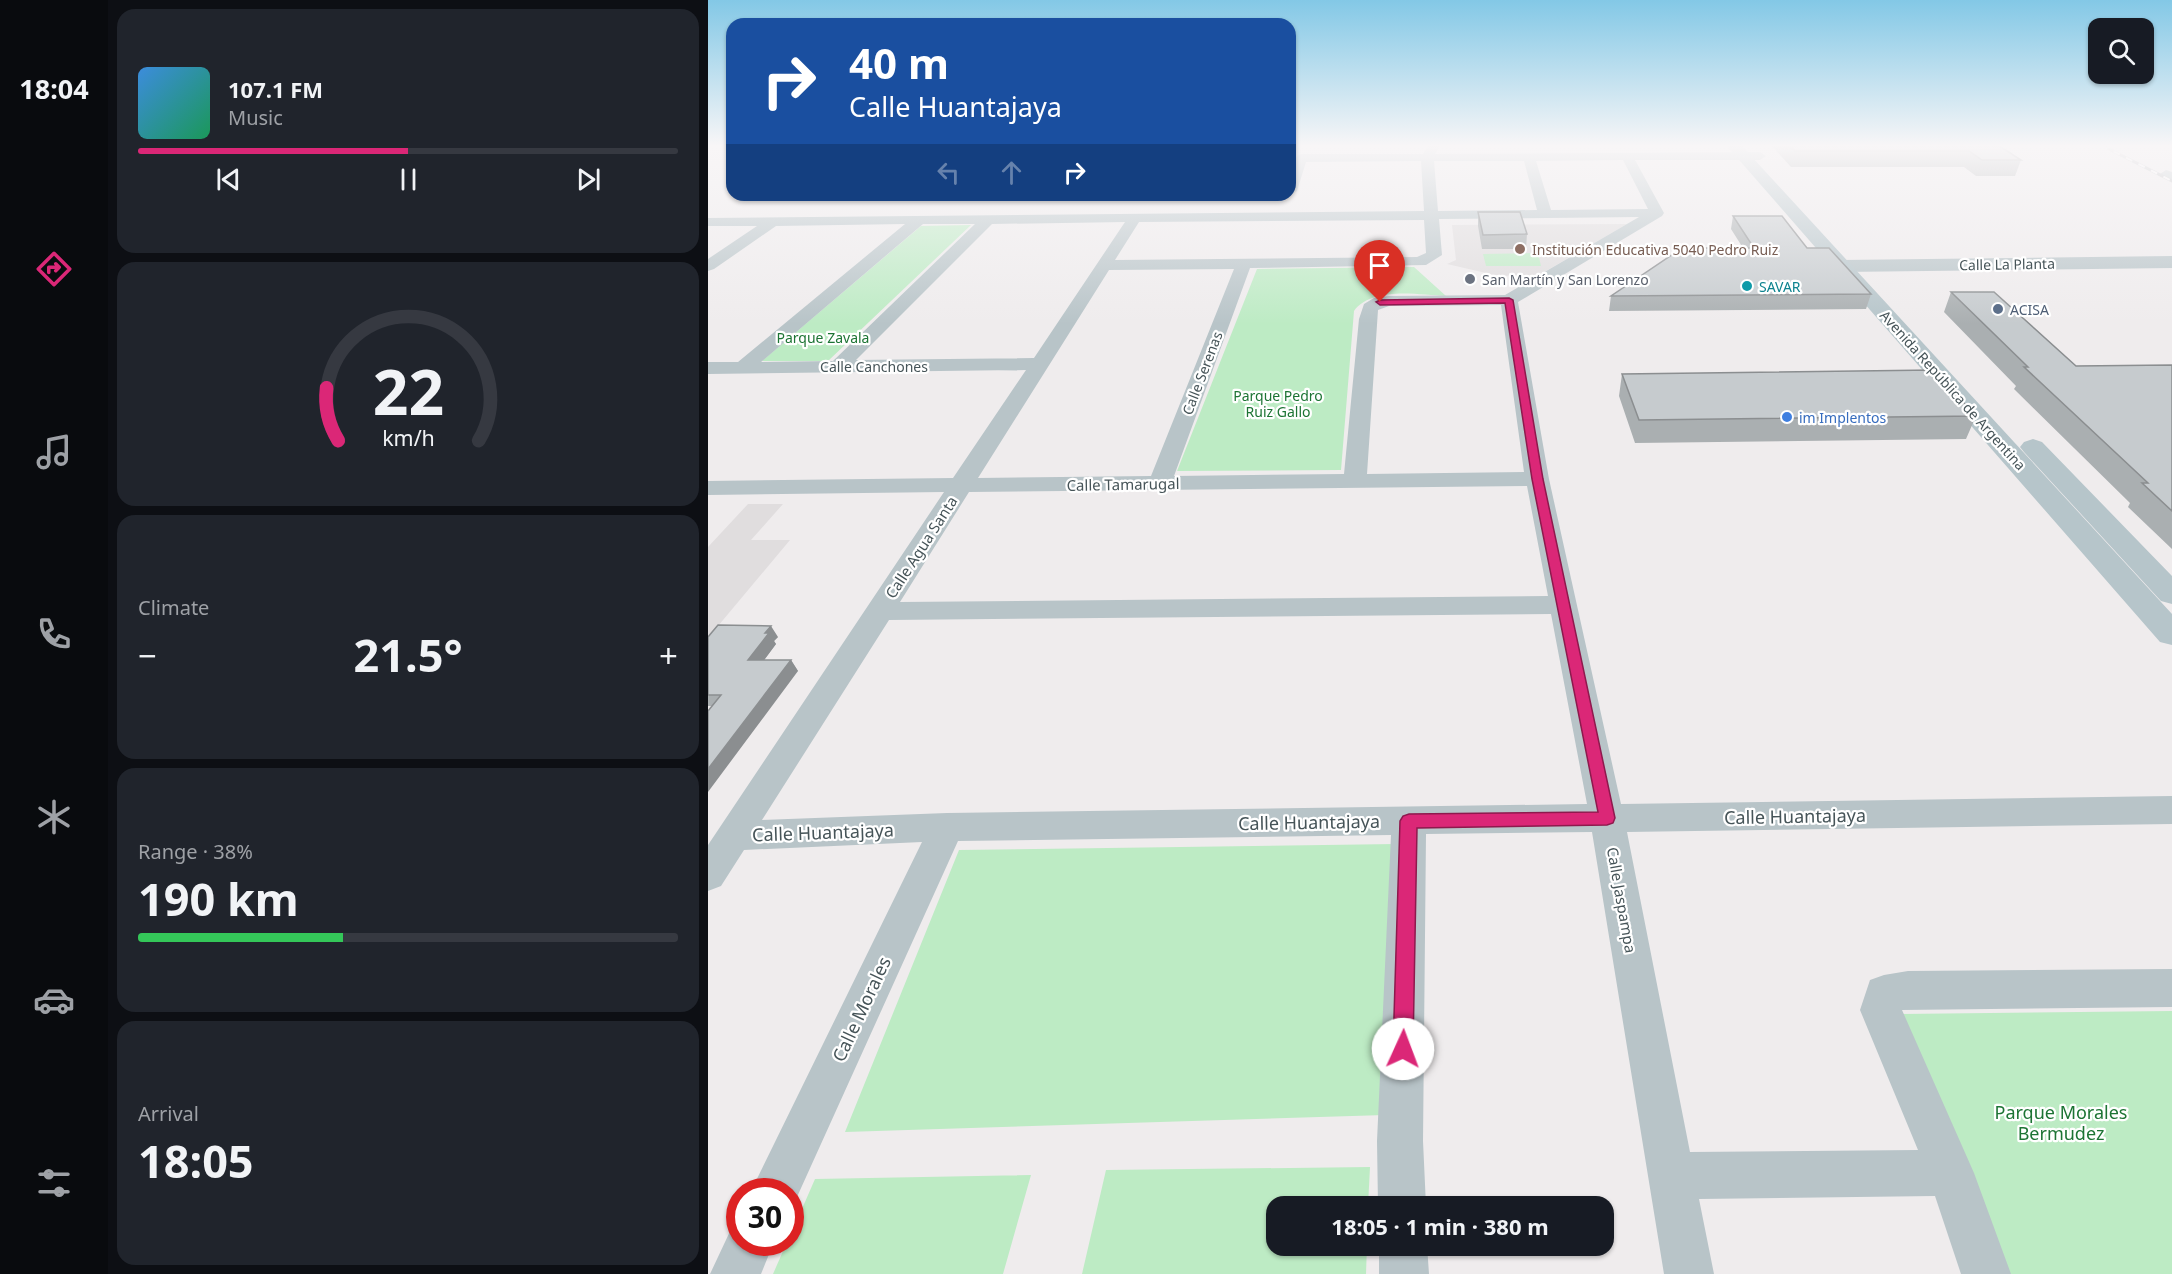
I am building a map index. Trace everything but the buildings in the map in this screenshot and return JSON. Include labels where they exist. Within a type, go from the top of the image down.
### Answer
[{"type":"main road","name":"Avenida República de Argentina","points":[[1796,204],[2172,634]]},
{"type":"main road","name":"Avenida República de Argentina","points":[[1852,266],[2172,594]]},
{"type":"street","points":[[1282,217],[1286,204]]},
{"type":"street","points":[[1104,265],[1420,262],[1434,255],[1431,204]]},
{"type":"street","points":[[1542,204],[1545,215]]},
{"type":"street","points":[[1653,204],[1657,213]]},
{"type":"street","points":[[708,222],[1657,213]]},
{"type":"street","points":[[1355,481],[1368,319],[1371,308],[1375,304],[1389,301],[1509,300],[1657,213]]},
{"type":"street","name":"Calle Agua Santa","points":[[708,875],[1134,219]]},
{"type":"street","points":[[838,367],[987,220]]},
{"type":"street","points":[[742,368],[918,221]]},
{"type":"street","points":[[708,266],[772,222]]},
{"type":"street","name":"Calle La Planta","points":[[1852,266],[2172,262]]},
{"type":"street","name":"Calle Serenas","points":[[1160,483],[1244,263]]},
{"type":"street","name":"Calle Jaspampa","points":[[1509,300],[1537,479],[1607,818],[1689,1274]]},
{"type":"street","name":"Calle Canchones","points":[[708,368],[1039,364]]},
{"type":"street","name":"Calle Tamarugal","points":[[708,488],[1537,479]]},
{"type":"street","points":[[879,611],[1564,605]]},
{"type":"street","name":"Calle Huantajaya","points":[[733,836],[946,827],[2172,810]]},
{"type":"street","points":[[1402,1196],[1400,1141],[1409,821]]},
{"type":"street","name":"Calle Morales","points":[[781,1178],[946,827]]},
{"type":"street","points":[[1986,1274],[1952,1173],[1881,1010],[1884,994],[1908,990],[2172,988]]},
{"type":"street","points":[[1671,1176],[1952,1173]]},
{"type":"street","points":[[735,1274],[743,1256]]},
{"type":"street","points":[[1403,1256],[1404,1274]]},
{"type":"shaded area","name":"Institución Educativa 5040 Pedro Ruiz","points":[[1627,224],[1539,275],[1499,276],[1447,264],[1456,260],[1452,225]]},
{"type":"shaded area","points":[[748,504],[783,504],[751,540],[790,540],[708,638],[708,547]]},
{"type":"green space","name":"Parque Zavala","points":[[971,225],[828,361],[762,361],[921,226]]},
{"type":"green space","points":[[1538,253],[1541,266],[1486,266],[1483,254]]},
{"type":"green space","name":"Parque Pedro Ruiz Gallo","points":[[1414,267],[1446,296],[1384,295],[1362,303],[1354,311],[1341,470],[1177,471],[1257,269]]},
{"type":"green space","points":[[1396,844],[1385,1115],[845,1132],[959,850]]},
{"type":"green space","name":"Parque Morales Bermudez","points":[[2172,1011],[2172,1274],[2003,1274],[1901,1014]]},
{"type":"green space","points":[[1370,1167],[1369,1196],[1266,1196],[1266,1256],[1367,1256],[1366,1274],[1082,1274],[1106,1170]]},
{"type":"green space","points":[[1031,1175],[1003,1274],[773,1274],[781,1256],[804,1256],[804,1204],[815,1179]]},
{"type":"place","name":"Institución Educativa 5040 Pedro Ruiz","points":[[1520,249]]},
{"type":"place","name":"San Martín y San Lorenzo","points":[[1470,279]]},
{"type":"place","name":"SAVAR","points":[[1747,286]]},
{"type":"place","name":"ACISA","points":[[1998,309]]},
{"type":"place","name":"im Implentos","points":[[1787,417]]},
{"type":"route","points":[[1380,302],[1509,300],[1537,479],[1607,818],[1409,821],[1403,1049]]}]
